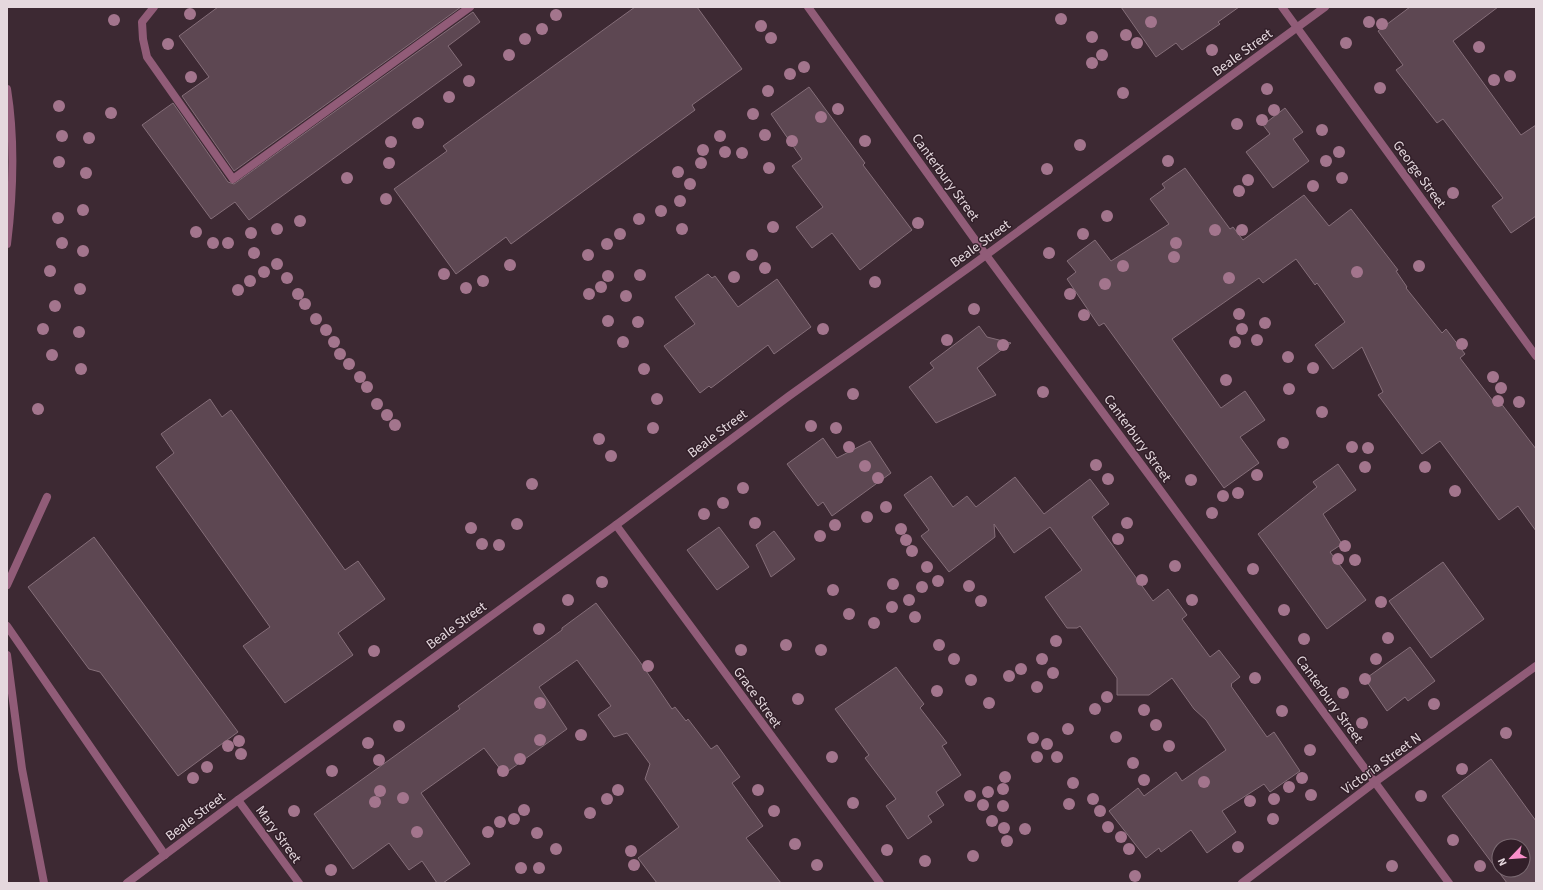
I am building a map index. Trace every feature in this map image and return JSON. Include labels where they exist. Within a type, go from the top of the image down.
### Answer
[{"type":"street","points":[[154,7],[142,22],[142,39],[147,57],[233,179],[470,7]]},
{"type":"street","name":"Canterbury Street","points":[[808,7],[986,255],[1449,883]]},
{"type":"street","name":"George Street","points":[[1282,7],[1536,356]]},
{"type":"street","name":"Beale Street","points":[[127,883],[238,800],[616,526],[789,396],[986,255],[1325,7]]},
{"type":"street","points":[[7,89],[12,165],[10,222],[7,244]]},
{"type":"street","points":[[7,585],[46,497]]},
{"type":"street","name":"Grace Street","points":[[616,526],[880,883]]},
{"type":"street","points":[[7,626],[165,855]]},
{"type":"street","points":[[7,655],[22,769],[44,883]]},
{"type":"street","name":"Victoria Street N","points":[[1242,883],[1375,782],[1536,666]]},
{"type":"street","name":"Mary Street","points":[[238,800],[299,883]]},
{"type":"building","points":[[218,7],[461,7],[234,171],[182,96],[209,77],[179,36]]},
{"type":"building","points":[[635,7],[697,7],[742,69],[692,105],[695,110],[511,244],[506,237],[456,274],[394,189],[447,151],[443,146]]},
{"type":"building","points":[[1121,7],[1239,7],[1218,22],[1220,24],[1182,50],[1176,43],[1156,57]]},
{"type":"building","points":[[1410,7],[1498,7],[1453,41],[1521,135],[1536,125],[1536,216],[1511,233],[1492,206],[1503,198],[1443,119],[1437,123],[1396,70],[1403,65],[1378,31]]},
{"type":"building","points":[[473,12],[480,22],[448,46],[462,65],[249,220],[235,202],[211,219],[142,125],[173,103],[228,182],[234,184]]},
{"type":"building","points":[[809,87],[865,163],[863,165],[912,230],[860,270],[832,233],[812,248],[796,227],[823,207],[792,166],[802,159],[771,114]]},
{"type":"building","points":[[1285,108],[1303,132],[1293,139],[1309,161],[1273,188],[1246,152],[1270,134],[1263,125]]},
{"type":"building","points":[[1185,168],[1230,229],[1233,227],[1243,240],[1304,195],[1329,226],[1351,209],[1398,270],[1396,271],[1407,287],[1406,288],[1442,333],[1446,329],[1465,354],[1460,358],[1496,405],[1500,402],[1536,449],[1536,531],[1518,506],[1499,520],[1440,441],[1422,454],[1378,395],[1383,392],[1362,347],[1333,369],[1315,345],[1345,322],[1317,283],[1315,285],[1296,259],[1263,283],[1259,278],[1172,339],[1221,408],[1245,391],[1265,420],[1240,437],[1259,463],[1224,488],[1104,323],[1099,326],[1067,279],[1076,272],[1067,261],[1095,240],[1111,261],[1169,224],[1150,199],[1165,188],[1162,184]]},
{"type":"building","points":[[708,274],[712,278],[715,276],[738,307],[777,279],[811,327],[774,354],[768,345],[711,388],[709,386],[700,393],[664,346],[695,324],[675,297]]},
{"type":"building","points":[[979,326],[987,337],[1011,343],[977,368],[996,395],[936,423],[909,387],[934,368],[930,363]]},
{"type":"building","points":[[210,399],[222,417],[231,410],[345,570],[358,561],[385,599],[338,633],[353,655],[285,703],[243,646],[270,627],[156,467],[174,453],[161,434]]},
{"type":"building","points":[[823,438],[837,458],[870,441],[891,473],[832,516],[823,502],[818,506],[787,464]]},
{"type":"building","points":[[1338,464],[1356,490],[1323,514],[1342,544],[1330,552],[1366,600],[1327,629],[1258,534],[1317,487],[1313,482]]},
{"type":"building","points":[[931,476],[953,507],[967,496],[976,507],[1015,477],[1044,514],[1090,479],[1109,504],[1092,517],[1153,601],[1168,589],[1187,615],[1182,619],[1210,657],[1219,650],[1240,677],[1231,684],[1231,686],[1267,737],[1274,732],[1300,771],[1270,792],[1264,784],[1222,811],[1236,832],[1207,853],[1191,830],[1161,852],[1159,848],[1146,858],[1109,811],[1138,788],[1144,796],[1176,772],[1182,781],[1226,750],[1206,720],[1194,709],[1172,678],[1149,695],[1117,695],[1117,678],[1080,626],[1077,628],[1067,628],[1045,597],[1082,570],[1050,527],[1014,553],[994,524],[995,537],[949,572],[921,536],[929,530],[904,495]]},
{"type":"building","points":[[719,527],[749,567],[717,590],[687,550]]},
{"type":"building","points":[[774,531],[795,559],[771,577],[756,545]]},
{"type":"building","points":[[94,537],[238,732],[178,776],[100,672],[89,669],[28,587]]},
{"type":"building","points":[[1443,562],[1484,619],[1431,658],[1389,601]]},
{"type":"building","points":[[596,603],[638,659],[672,709],[675,707],[686,721],[688,719],[711,749],[717,745],[740,777],[732,783],[763,826],[746,838],[781,883],[657,883],[638,858],[679,827],[645,779],[650,764],[627,733],[614,737],[598,715],[611,706],[577,660],[539,687],[567,729],[504,774],[484,748],[421,793],[470,864],[443,883],[437,883],[422,861],[409,870],[389,843],[353,869],[314,814],[460,709],[458,706],[562,630],[562,628]]},
{"type":"building","points":[[1410,647],[1435,681],[1408,701],[1405,697],[1387,711],[1365,679]]},
{"type":"building","points":[[896,667],[924,704],[920,708],[947,743],[942,746],[961,775],[936,792],[944,805],[928,816],[932,822],[908,839],[886,806],[896,799],[865,758],[869,755],[835,709]]},
{"type":"building","points":[[1491,759],[1536,821],[1536,883],[1507,883],[1503,878],[1531,878],[1531,838],[1491,838],[1491,862],[1442,796]]}]
